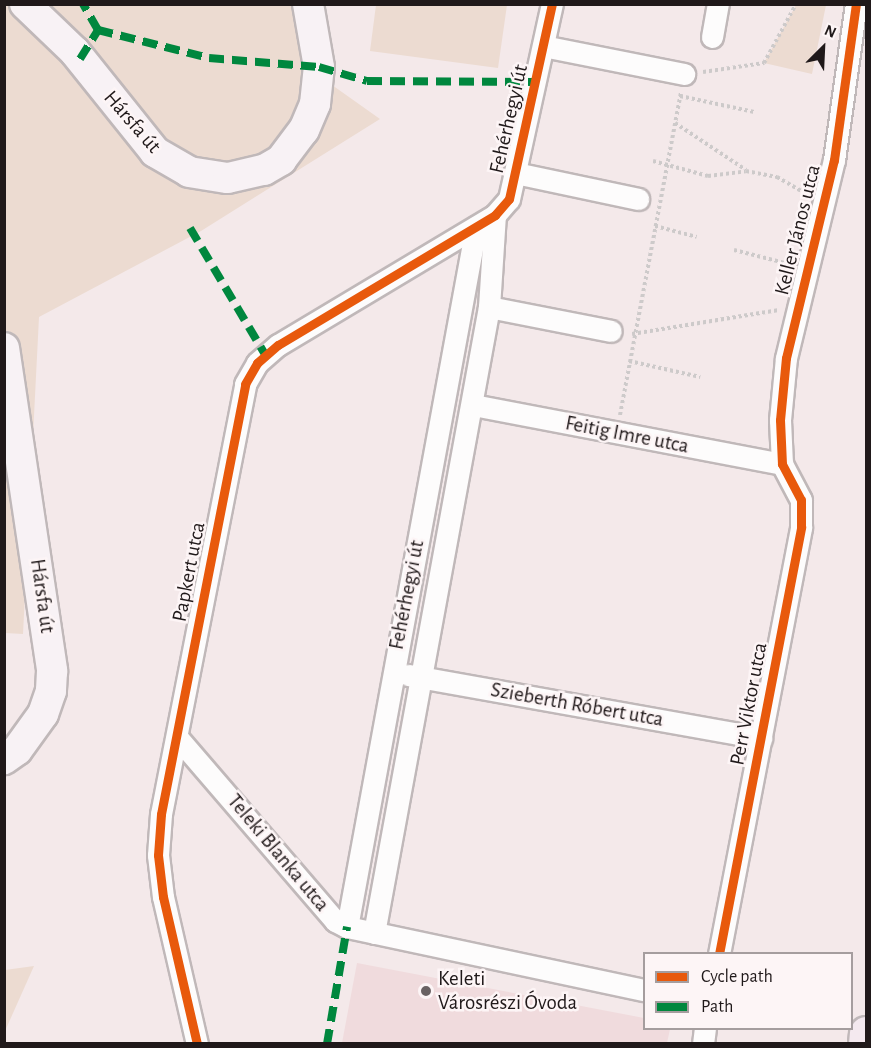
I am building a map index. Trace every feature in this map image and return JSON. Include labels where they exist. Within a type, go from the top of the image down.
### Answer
[{"type":"main road","points":[[865,1044],[867,1033]]},
{"type":"street","name":"Hársfa út","points":[[25,4],[75,52],[155,152],[189,172],[228,178],[264,170],[281,159],[304,130],[315,104],[319,67],[308,4]]},
{"type":"street","name":"Fehérhegyi út","points":[[347,927],[476,227],[495,215],[509,199],[552,4]]},
{"type":"street","points":[[712,37],[718,4]]},
{"type":"street","name":"Keller János utca","points":[[782,464],[780,420],[786,358],[807,269],[822,238],[823,203],[834,160],[856,4]]},
{"type":"street","name":"Fehérhegyi út","points":[[543,46],[684,75]]},
{"type":"street","name":"Fehérhegyi út","points":[[515,173],[638,199]]},
{"type":"street","points":[[374,933],[473,405],[489,307],[495,215]]},
{"type":"street","name":"Papkert utca","points":[[197,1044],[163,897],[158,855],[161,814],[228,459],[245,384],[257,363],[278,345],[476,227]]},
{"type":"street","points":[[489,307],[611,331]]},
{"type":"street","name":"Hársfa út","points":[[4,348],[52,671],[51,691],[43,714],[17,750],[4,759]]},
{"type":"street","name":"Feitig Imre utca","points":[[473,405],[782,464]]},
{"type":"street","name":"Perr Viktor utca","points":[[719,952],[801,527],[801,500],[782,464]]},
{"type":"street","name":"Szieberth Róbert utca","points":[[393,672],[761,738]]},
{"type":"street","name":"Teleki Blanka utca","points":[[177,737],[335,921],[347,927],[643,990]]},
{"type":"path","points":[[619,420],[684,75],[764,63],[796,4]]},
{"type":"path","points":[[680,96],[754,112]]},
{"type":"path","points":[[675,123],[746,171]]},
{"type":"path","points":[[653,161],[708,176],[746,171],[777,177],[823,203]]},
{"type":"path","points":[[655,226],[697,237]]},
{"type":"path","points":[[734,250],[807,269]]},
{"type":"path","points":[[634,334],[798,307]]},
{"type":"path","points":[[629,362],[700,377]]},
{"type":"shaded area","points":[[5,5],[292,5],[301,63],[380,119],[201,231],[39,317],[23,634],[5,633]]},
{"type":"shaded area","points":[[376,5],[507,5],[498,68],[370,51]]},
{"type":"shaded area","points":[[796,5],[826,5],[812,74],[764,63]]},
{"type":"shaded area","name":"Keleti Városrészi Óvoda","points":[[357,963],[643,1018],[643,1030],[670,1030],[667,1043],[342,1043]]},
{"type":"shaded area","points":[[34,966],[5,1031],[5,970]]},
{"type":"marked path","points":[[80,59],[98,30],[83,4]]},
{"type":"marked path","points":[[98,30],[209,58],[319,67],[367,81],[536,82]]},
{"type":"marked path","points":[[190,228],[266,356]]},
{"type":"marked path","points":[[327,1044],[347,927]]},
{"type":"cycle path","points":[[197,1044],[163,897],[158,855],[161,814],[245,384],[257,363],[278,345],[495,215],[509,199],[552,4]]},
{"type":"cycle path","points":[[719,952],[801,527],[801,500],[782,464],[780,420],[786,358],[834,160],[856,4]]},
{"type":"place","name":"Keleti Városrészi Óvoda","points":[[426,991]]}]
